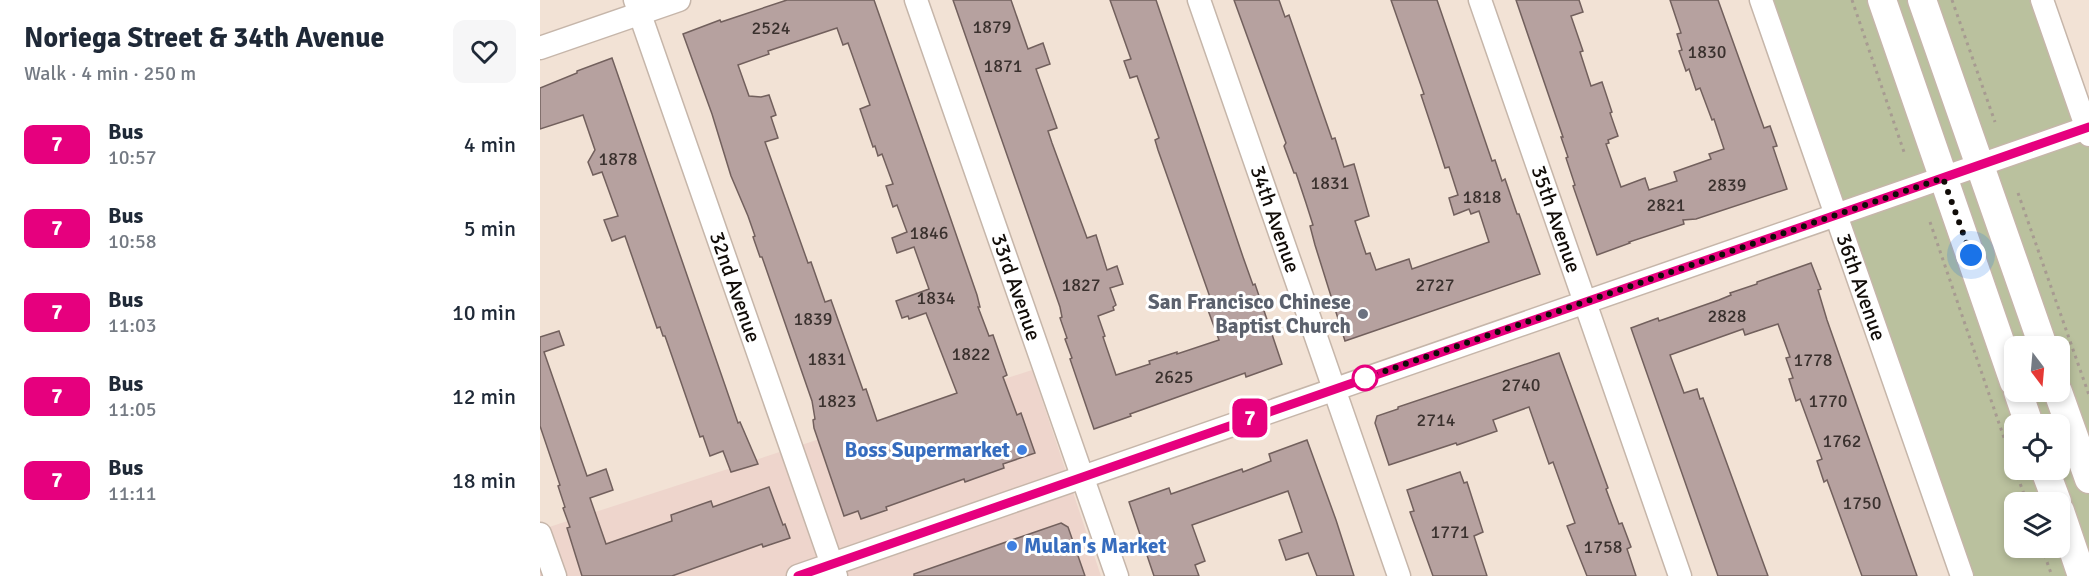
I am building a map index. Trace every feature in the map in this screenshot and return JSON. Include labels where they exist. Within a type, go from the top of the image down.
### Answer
[{"type":"main road","points":[[1882,0],[2004,353]]},
{"type":"main road","points":[[1922,0],[2040,336]]},
{"type":"main road","points":[[2062,402],[2089,479]]},
{"type":"main road","points":[[2070,541],[2082,576]]},
{"type":"street","points":[[540,48],[638,7],[679,0]]},
{"type":"street","name":"33rd Avenue","points":[[916,0],[1117,576]]},
{"type":"street","name":"34th Avenue","points":[[1198,0],[1399,576]]},
{"type":"street","name":"35th Avenue","points":[[1480,0],[1680,576]]},
{"type":"street","name":"36th Avenue","points":[[1761,0],[1962,576]]},
{"type":"street","points":[[798,576],[834,570],[1083,477],[1980,165],[2088,130],[2042,0]]},
{"type":"street","name":"32nd Avenue","points":[[638,7],[834,570]]},
{"type":"street","points":[[540,534],[555,576]]},
{"type":"path","points":[[1852,0],[1904,152]]},
{"type":"path","points":[[1952,0],[1995,122]]},
{"type":"path","points":[[2018,193],[2089,395]]},
{"type":"path","points":[[1930,222],[2004,436]]},
{"type":"path","points":[[2046,558],[2052,576]]},
{"type":"shaded area","points":[[1032,370],[1101,576],[540,576],[540,530]]},
{"type":"green space","points":[[1761,0],[2042,0],[2089,135],[2089,576],[1962,576]]},
{"type":"building","points":[[787,0],[874,0],[977,295],[980,307],[978,307],[989,336],[993,335],[1007,375],[1003,377],[1017,415],[1021,413],[1035,453],[1003,464],[1004,468],[965,482],[964,479],[886,507],[887,510],[861,519],[858,511],[844,516],[814,428],[812,401],[753,237],[755,236],[748,216],[731,176],[712,114],[683,34],[720,20],[721,22]],"holes":[[[837,28],[843,45],[848,43],[870,105],[860,109],[873,147],[875,146],[878,156],[882,154],[893,184],[886,186],[893,207],[897,205],[907,232],[892,238],[897,253],[914,247],[929,289],[896,301],[902,318],[908,316],[909,319],[926,313],[957,393],[877,421],[866,389],[863,390],[831,300],[825,302],[811,262],[808,263],[765,142],[778,138],[771,117],[776,115],[769,95],[749,96],[738,65],[769,54],[768,51]]]},
{"type":"building","points":[[953,0],[1011,0],[1028,49],[1043,43],[1050,64],[1036,69],[1057,128],[1048,131],[1087,238],[1096,235],[1107,270],[1117,266],[1123,284],[1110,288],[1116,305],[1113,307],[1114,310],[1098,316],[1116,375],[1150,364],[1149,361],[1219,340],[1205,302],[1211,300],[1155,140],[1159,138],[1137,76],[1130,78],[1124,61],[1131,59],[1110,0],[1156,0],[1243,257],[1253,285],[1255,284],[1282,364],[1246,377],[1245,373],[1094,429],[1070,359],[1072,358],[1060,318],[1062,317],[1060,307]]},
{"type":"building","points":[[1234,0],[1279,0],[1285,17],[1289,15],[1344,167],[1354,164],[1369,216],[1355,221],[1366,254],[1370,253],[1376,270],[1409,259],[1412,269],[1489,242],[1479,211],[1471,214],[1469,209],[1454,215],[1449,198],[1458,195],[1449,167],[1445,168],[1421,95],[1424,94],[1391,0],[1437,0],[1492,161],[1495,160],[1502,181],[1505,179],[1540,274],[1345,341],[1315,245],[1310,226],[1313,225],[1306,203]]},
{"type":"building","points":[[1516,0],[1579,0],[1583,12],[1571,16],[1583,51],[1580,52],[1591,86],[1602,82],[1612,112],[1610,113],[1618,136],[1608,140],[1609,143],[1606,144],[1621,187],[1645,178],[1649,190],[1677,181],[1674,172],[1711,159],[1709,154],[1724,149],[1700,88],[1696,90],[1689,69],[1686,71],[1679,51],[1682,50],[1677,34],[1681,33],[1670,0],[1718,0],[1764,128],[1770,126],[1777,146],[1773,147],[1787,189],[1696,219],[1683,220],[1684,224],[1597,255],[1573,186],[1575,185],[1566,158],[1568,157],[1561,137],[1563,137]]},
{"type":"building","points":[[612,58],[738,423],[740,422],[758,464],[731,472],[723,451],[710,456],[703,436],[700,437],[665,336],[660,327],[657,328],[625,236],[612,241],[604,220],[618,216],[602,172],[593,175],[588,162],[595,150],[583,115],[540,129],[540,88]]},
{"type":"building","points":[[1811,263],[1821,289],[1818,290],[1827,320],[1917,576],[1862,576],[1827,480],[1824,482],[1817,461],[1822,459],[1800,399],[1796,401],[1789,379],[1793,378],[1786,358],[1790,357],[1778,324],[1745,335],[1743,329],[1670,355],[1684,393],[1697,389],[1700,399],[1703,398],[1768,576],[1718,576],[1631,328],[1658,318],[1659,321],[1719,300],[1731,295],[1730,293],[1757,284],[1757,282]]},
{"type":"building","points":[[559,331],[564,345],[544,352],[587,476],[606,469],[613,490],[590,498],[606,544],[672,521],[671,515],[711,501],[713,507],[769,487],[790,538],[763,547],[762,544],[672,576],[582,576],[567,528],[570,527],[563,508],[565,507],[558,486],[560,485],[540,426],[540,337]]},
{"type":"building","points":[[1559,353],[1608,488],[1606,489],[1619,524],[1622,523],[1631,547],[1627,549],[1636,576],[1587,576],[1567,526],[1575,523],[1553,462],[1549,464],[1529,407],[1493,420],[1497,431],[1389,465],[1375,423],[1377,416]]},
{"type":"building","points":[[1307,440],[1354,576],[1317,576],[1308,553],[1286,560],[1279,540],[1302,532],[1288,491],[1192,525],[1205,561],[1195,565],[1199,576],[1154,576],[1129,502],[1169,488],[1171,494],[1242,469],[1243,472],[1271,461],[1269,454]]},
{"type":"building","points":[[1460,472],[1464,483],[1467,482],[1483,532],[1474,536],[1487,576],[1433,576],[1410,512],[1414,511],[1407,490]]},
{"type":"building","points":[[1061,523],[1068,527],[1085,576],[914,576],[914,574]]},
{"type":"bus line","name":"7","points":[[798,576],[2089,127]]},
{"type":"place","name":"San Francisco Chinese Baptist Church","points":[[1363,314]]},
{"type":"place","name":"Boss Supermarket","points":[[1022,450]]},
{"type":"place","name":"Mulan's Market","points":[[1012,546]]},
{"type":"route","points":[[1365,378],[1943,178],[1971,255]]}]
